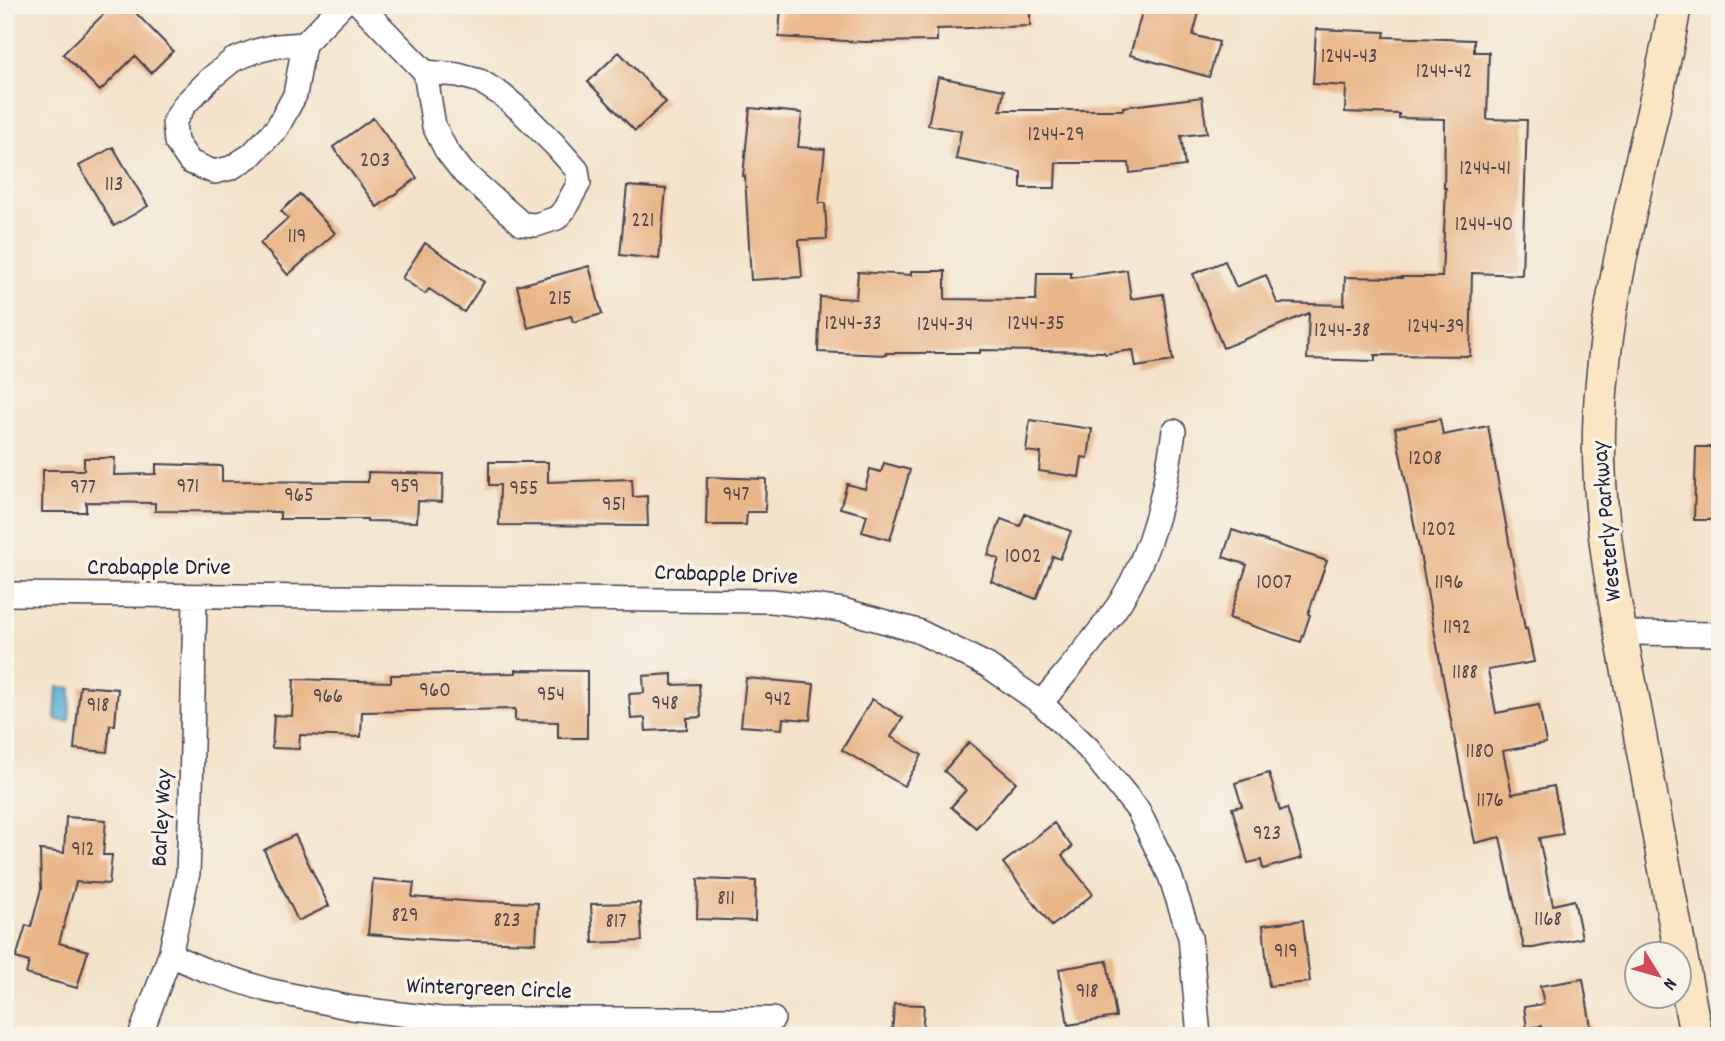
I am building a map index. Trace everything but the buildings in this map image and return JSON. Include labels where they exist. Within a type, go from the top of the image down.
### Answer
[{"type":"main road","name":"Westerly Parkway","points":[[1675,5],[1620,261],[1601,394],[1599,432],[1600,478],[1614,599],[1696,1036]]},
{"type":"street","points":[[304,44],[278,46],[233,60],[185,104],[174,122],[176,142],[190,162],[214,172],[231,168],[251,155],[277,128],[295,95],[304,44],[342,5]]},
{"type":"street","points":[[360,5],[425,72],[434,126],[446,150],[463,172],[522,224],[536,225],[556,218],[564,211],[579,183],[577,170],[520,110],[480,81],[458,75],[425,72]]},
{"type":"street","points":[[1041,703],[1121,601],[1147,550],[1159,512],[1174,431]]},
{"type":"street","name":"Crabapple Drive","points":[[5,594],[784,602],[843,610],[918,631],[987,665],[1041,703],[1088,748],[1138,810],[1170,876],[1190,937],[1199,1036]]},
{"type":"street","name":"Barley Way","points":[[140,1036],[170,955],[188,873],[195,596]]},
{"type":"street","points":[[1621,633],[1720,634]]},
{"type":"street","name":"Wintergreen Circle","points":[[170,955],[205,970],[267,990],[352,1008],[441,1019],[773,1019]]},
{"type":"water","points":[[57,687],[71,688],[69,721],[55,720]]}]
